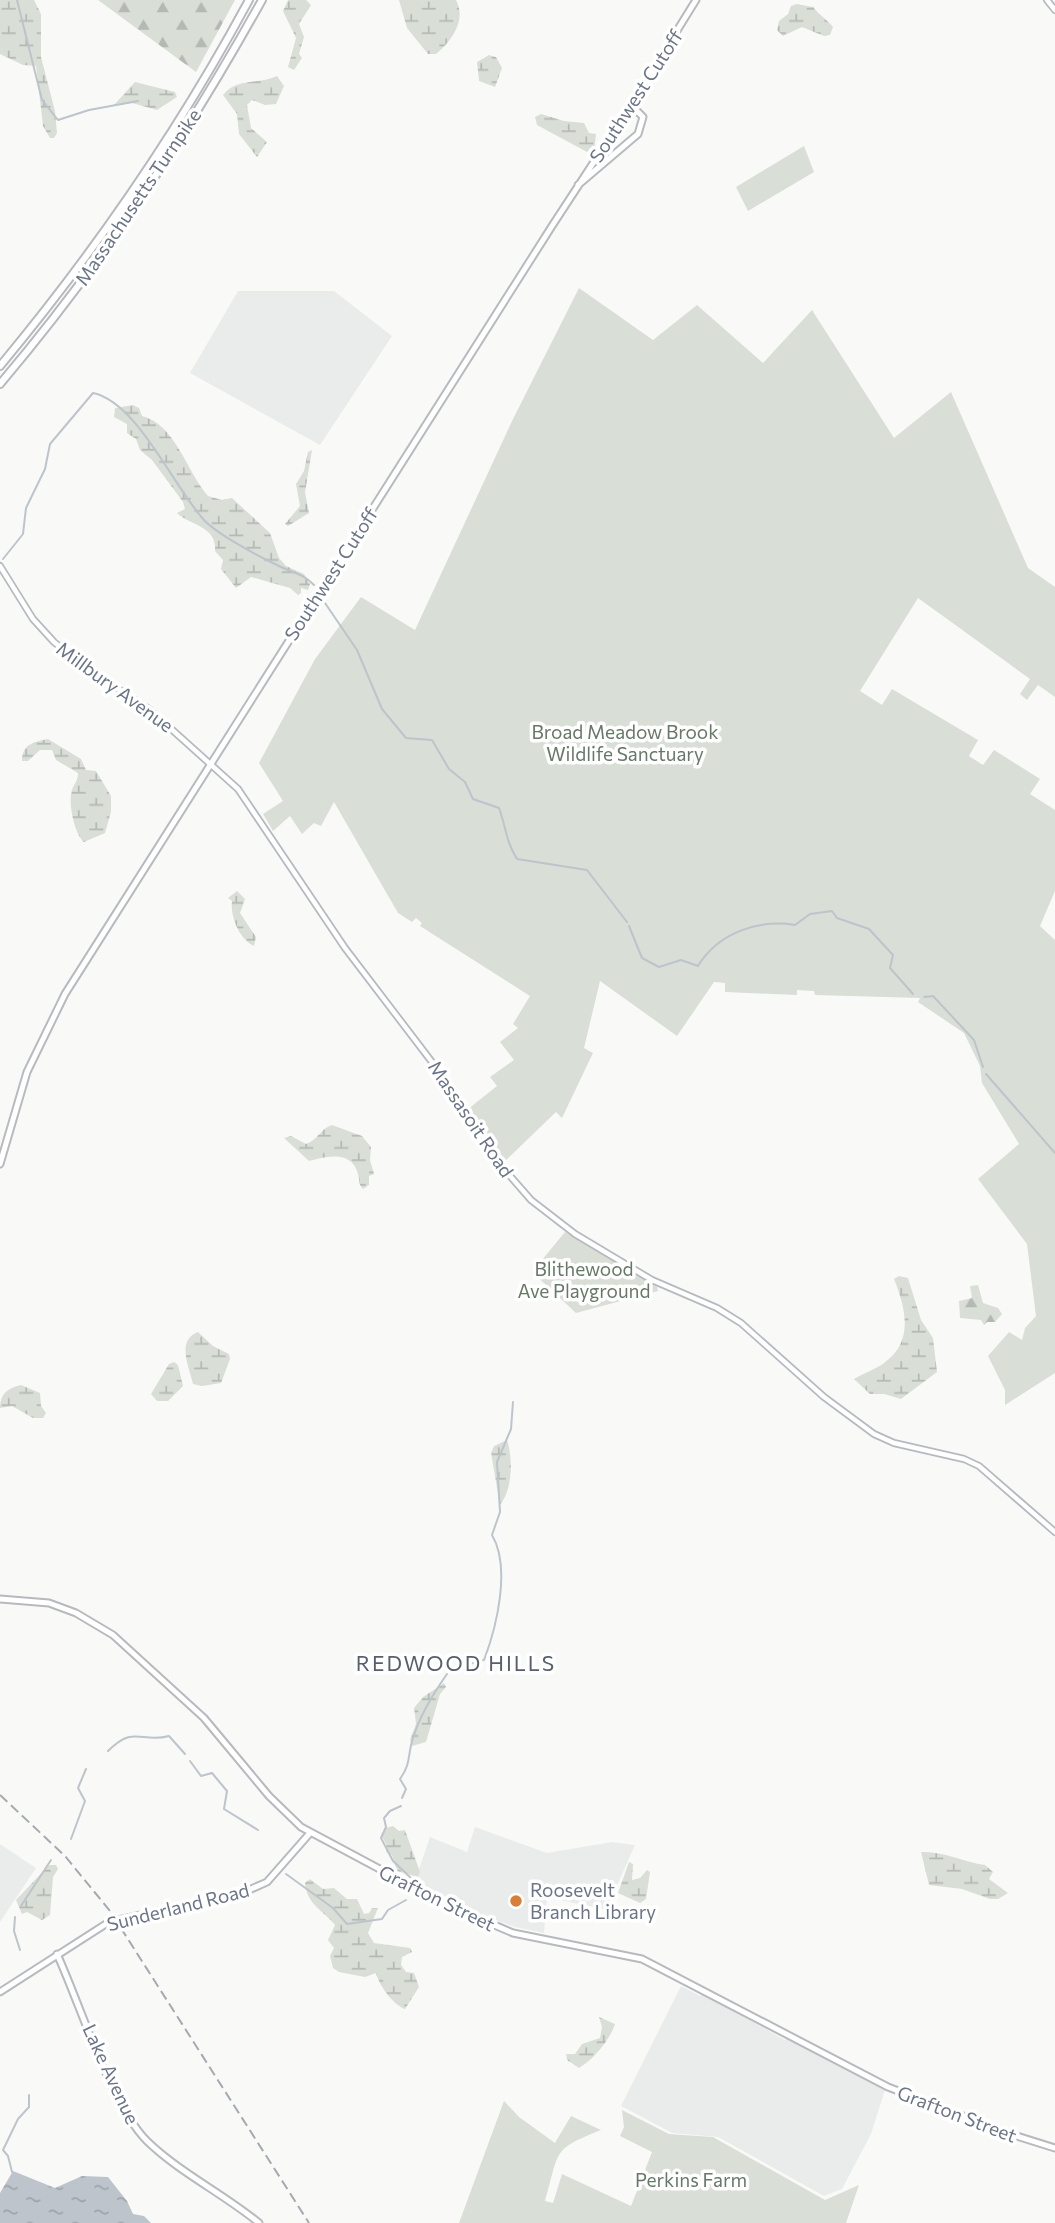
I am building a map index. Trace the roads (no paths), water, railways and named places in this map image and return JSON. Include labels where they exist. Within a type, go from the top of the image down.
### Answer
[{"type":"highway","name":"Massachusetts Turnpike","points":[[0,366],[65,283],[129,194],[198,87],[249,0]]},
{"type":"highway","name":"Massachusetts Turnpike","points":[[0,384],[55,315],[146,189],[262,0]]},
{"type":"main road","name":"Southwest Cutoff","points":[[0,1164],[19,1094],[50,1021],[696,0]]},
{"type":"main road","points":[[1047,0],[1055,10]]},
{"type":"main road","points":[[578,185],[640,131],[642,115],[631,104]]},
{"type":"main road","name":"Millbury Avenue","points":[[0,566],[33,619],[56,645],[85,667],[141,702],[184,739]]},
{"type":"main road","name":"Massasoit Road","points":[[184,739],[212,762],[246,798],[345,948],[438,1070],[482,1143],[531,1200],[575,1234],[652,1280],[715,1307],[741,1323],[824,1397],[874,1434],[894,1443],[963,1458],[979,1466],[1055,1532]]},
{"type":"main road","name":"Grafton Street","points":[[0,1599],[42,1601],[68,1609],[119,1639],[204,1718],[277,1804],[310,1833],[478,1921],[513,1933],[642,1959],[888,2087],[1027,2140],[1055,2147]]},
{"type":"main road","name":"Sunderland Road","points":[[0,1992],[109,1922],[255,1889],[272,1877],[310,1833]]},
{"type":"main road","name":"Lake Avenue","points":[[57,1954],[120,2101],[136,2128],[157,2150],[259,2223]]},
{"type":"water","points":[[13,2171],[55,2188],[82,2176],[108,2177],[127,2201],[133,2214],[144,2216],[151,2223],[0,2223],[0,2193]]},
{"type":"waterway","points":[[17,0],[42,100],[58,120],[89,110],[138,101]]},
{"type":"waterway","points":[[3,559],[23,534],[26,508],[45,469],[50,444],[93,393],[109,400],[125,412],[210,526],[269,561],[301,575],[314,585]]},
{"type":"waterway","points":[[325,603],[357,650],[382,709],[406,738],[432,740],[449,769],[465,782],[473,799],[499,808],[508,840],[517,859],[587,870],[627,922]]},
{"type":"waterway","points":[[629,926],[642,958],[659,967],[681,960],[698,966],[716,945],[740,931],[767,924],[795,925],[810,914],[832,911],[837,918],[869,929],[893,955],[890,968],[913,994]]},
{"type":"waterway","points":[[924,997],[933,996],[974,1040],[983,1067]]},
{"type":"waterway","points":[[986,1074],[1055,1153]]},
{"type":"waterway","points":[[459,1667],[484,1660],[497,1614],[501,1563],[492,1535],[500,1512],[497,1462],[511,1429],[513,1402]]},
{"type":"waterway","points":[[402,1798],[406,1789],[400,1779],[408,1763],[416,1729],[427,1705],[447,1674]]},
{"type":"waterway","points":[[108,1751],[132,1736],[169,1736],[185,1754]]},
{"type":"waterway","points":[[190,1761],[201,1776],[212,1773],[227,1791],[224,1809],[258,1830]]},
{"type":"waterway","points":[[71,1839],[85,1801],[78,1788],[86,1769]]},
{"type":"waterway","points":[[401,1806],[390,1811],[384,1818],[386,1827],[381,1838],[393,1861],[412,1879]]},
{"type":"waterway","points":[[21,1906],[51,1860]]},
{"type":"waterway","points":[[286,1874],[333,1908],[347,1924],[382,1919],[388,1910],[406,1900]]},
{"type":"waterway","points":[[15,1917],[14,1931],[20,1950]]},
{"type":"waterway","points":[[12,2172],[8,2156],[3,2150],[18,2119],[29,2107],[29,2095]]},
{"type":"railway","points":[[0,1795],[65,1856],[110,1911],[309,2223]]},
{"type":"place","name":"Roosevelt Branch Library","points":[[516,1901]]},
{"type":"district","name":"REDWOOD HILLS","points":[[456,1664]]},
{"type":"park label","name":"Broad Meadow Brook Wildlife Sanctuary","points":[[625,743]]},
{"type":"park label","name":"Blithewood Ave Playground","points":[[584,1280]]},
{"type":"park label","name":"Perkins Farm","points":[[691,2180]]}]
